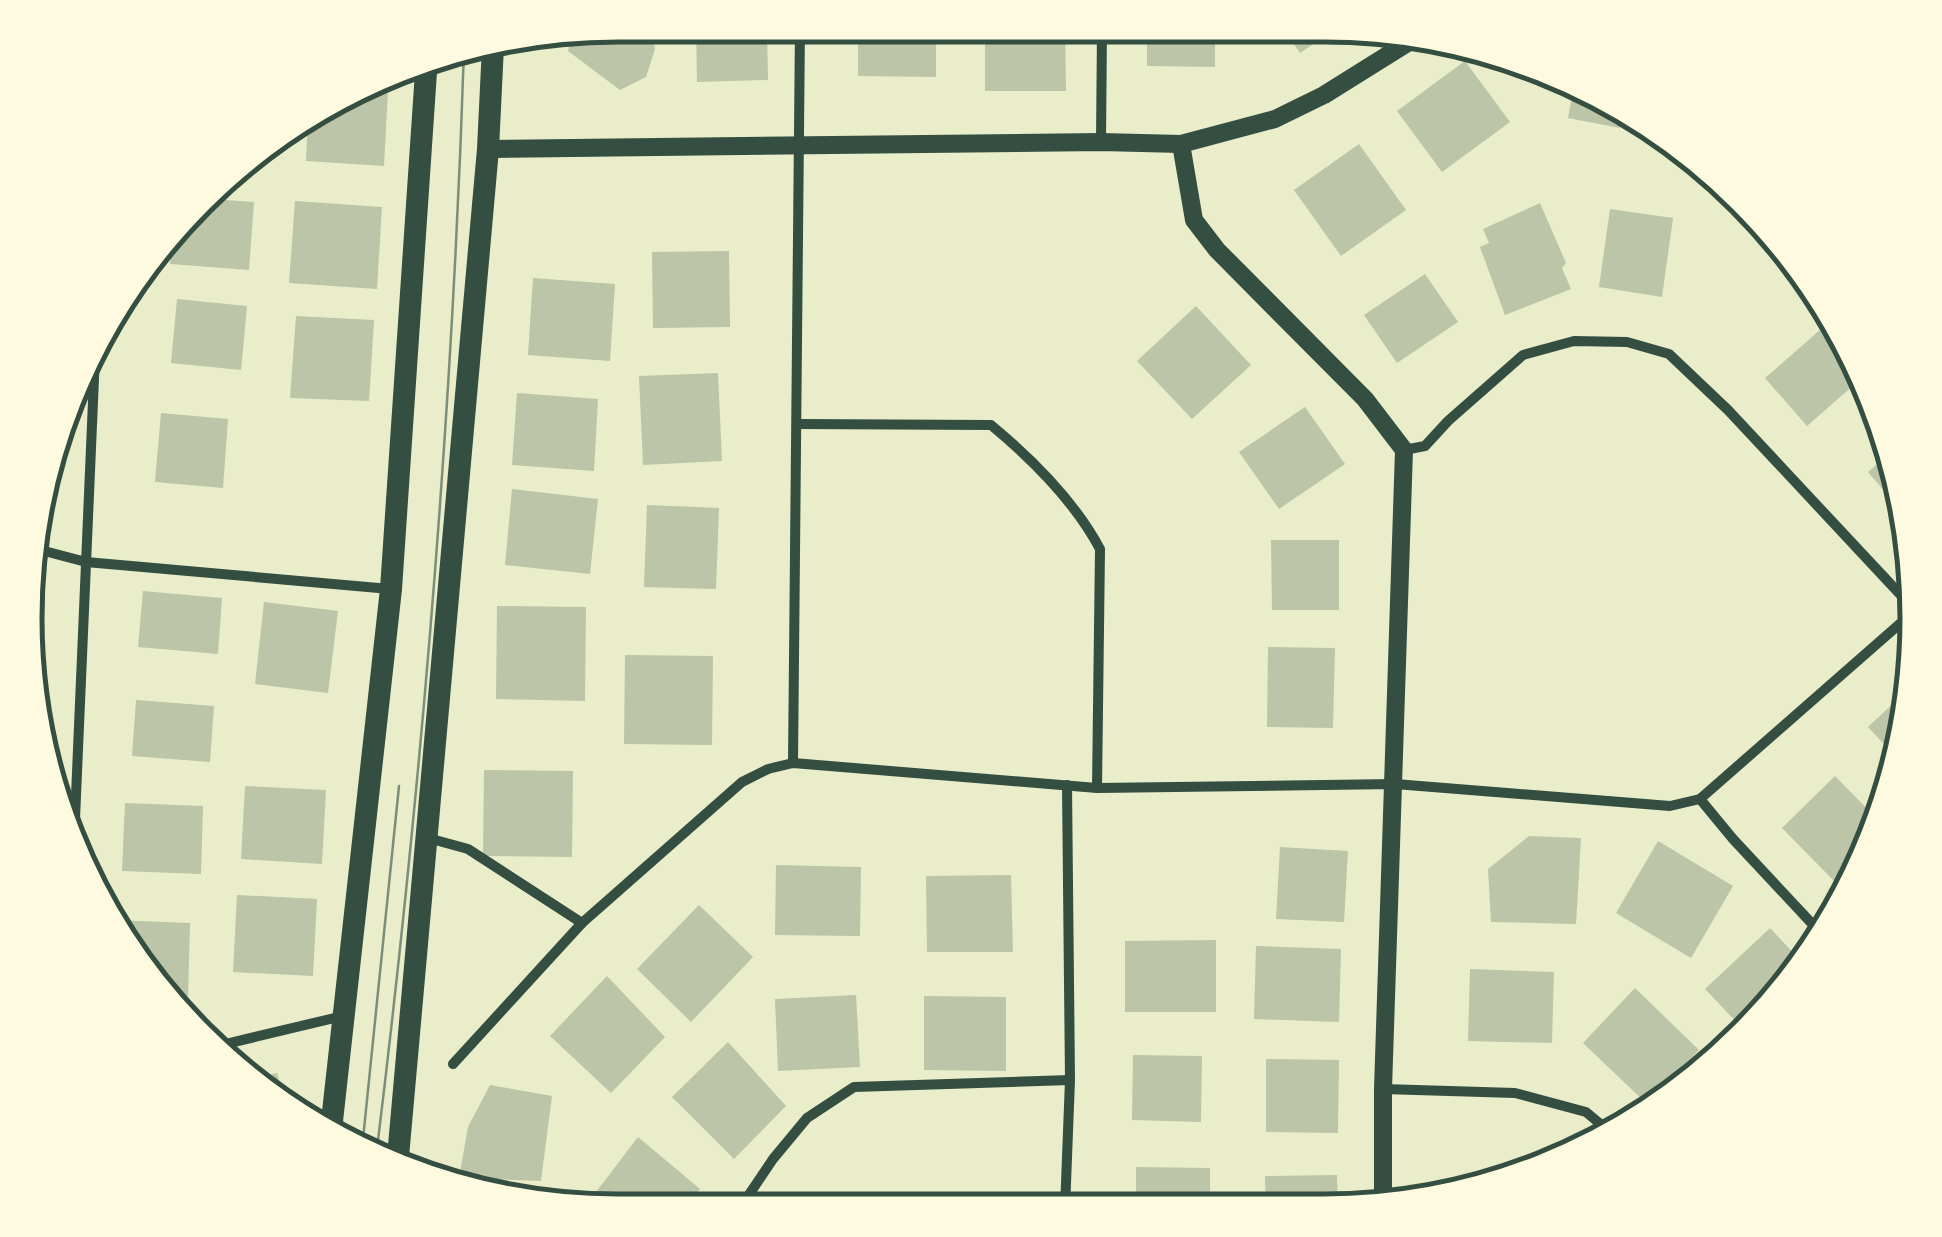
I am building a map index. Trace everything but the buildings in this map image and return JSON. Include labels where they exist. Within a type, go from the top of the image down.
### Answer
[{"type":"main road","points":[[399,1151],[488,148],[492,57]]},
{"type":"main road","points":[[332,1118],[391,589],[426,76]]},
{"type":"street","points":[[793,763],[800,42]]},
{"type":"street","points":[[1101,142],[1102,42]]},
{"type":"street","points":[[488,148],[1181,144],[1275,119],[1324,95],[1400,47]]},
{"type":"street","points":[[1181,144],[1194,220],[1217,250],[1365,399],[1404,450],[1383,1191]]},
{"type":"street","points":[[1404,450],[1425,446],[1522,355],[1574,341],[1627,342],[1669,354],[1728,410],[1899,596]]},
{"type":"street","points":[[75,810],[94,381]]},
{"type":"street","points":[[797,424],[991,425],[1012,442],[1086,522],[1100,549],[1097,788]]},
{"type":"street","points":[[46,552],[86,562],[391,589]]},
{"type":"street","points":[[453,1064],[582,923],[742,782],[768,768],[793,763],[1097,788],[1395,784],[1670,806],[1700,799],[1900,621]]},
{"type":"street","points":[[1066,1194],[1070,1080],[1067,785]]},
{"type":"street","points":[[1700,799],[1811,924]]},
{"type":"street","points":[[428,838],[468,849],[582,923]]},
{"type":"street","points":[[229,1043],[343,1016]]},
{"type":"street","points":[[749,1194],[807,1118],[854,1088],[1070,1080]]},
{"type":"street","points":[[1383,1090],[1515,1093],[1586,1112],[1600,1123]]},
{"type":"tram line","points":[[378,1141],[432,605],[452,327],[464,64]]},
{"type":"tram line","points":[[363,1135],[399,786]]}]
